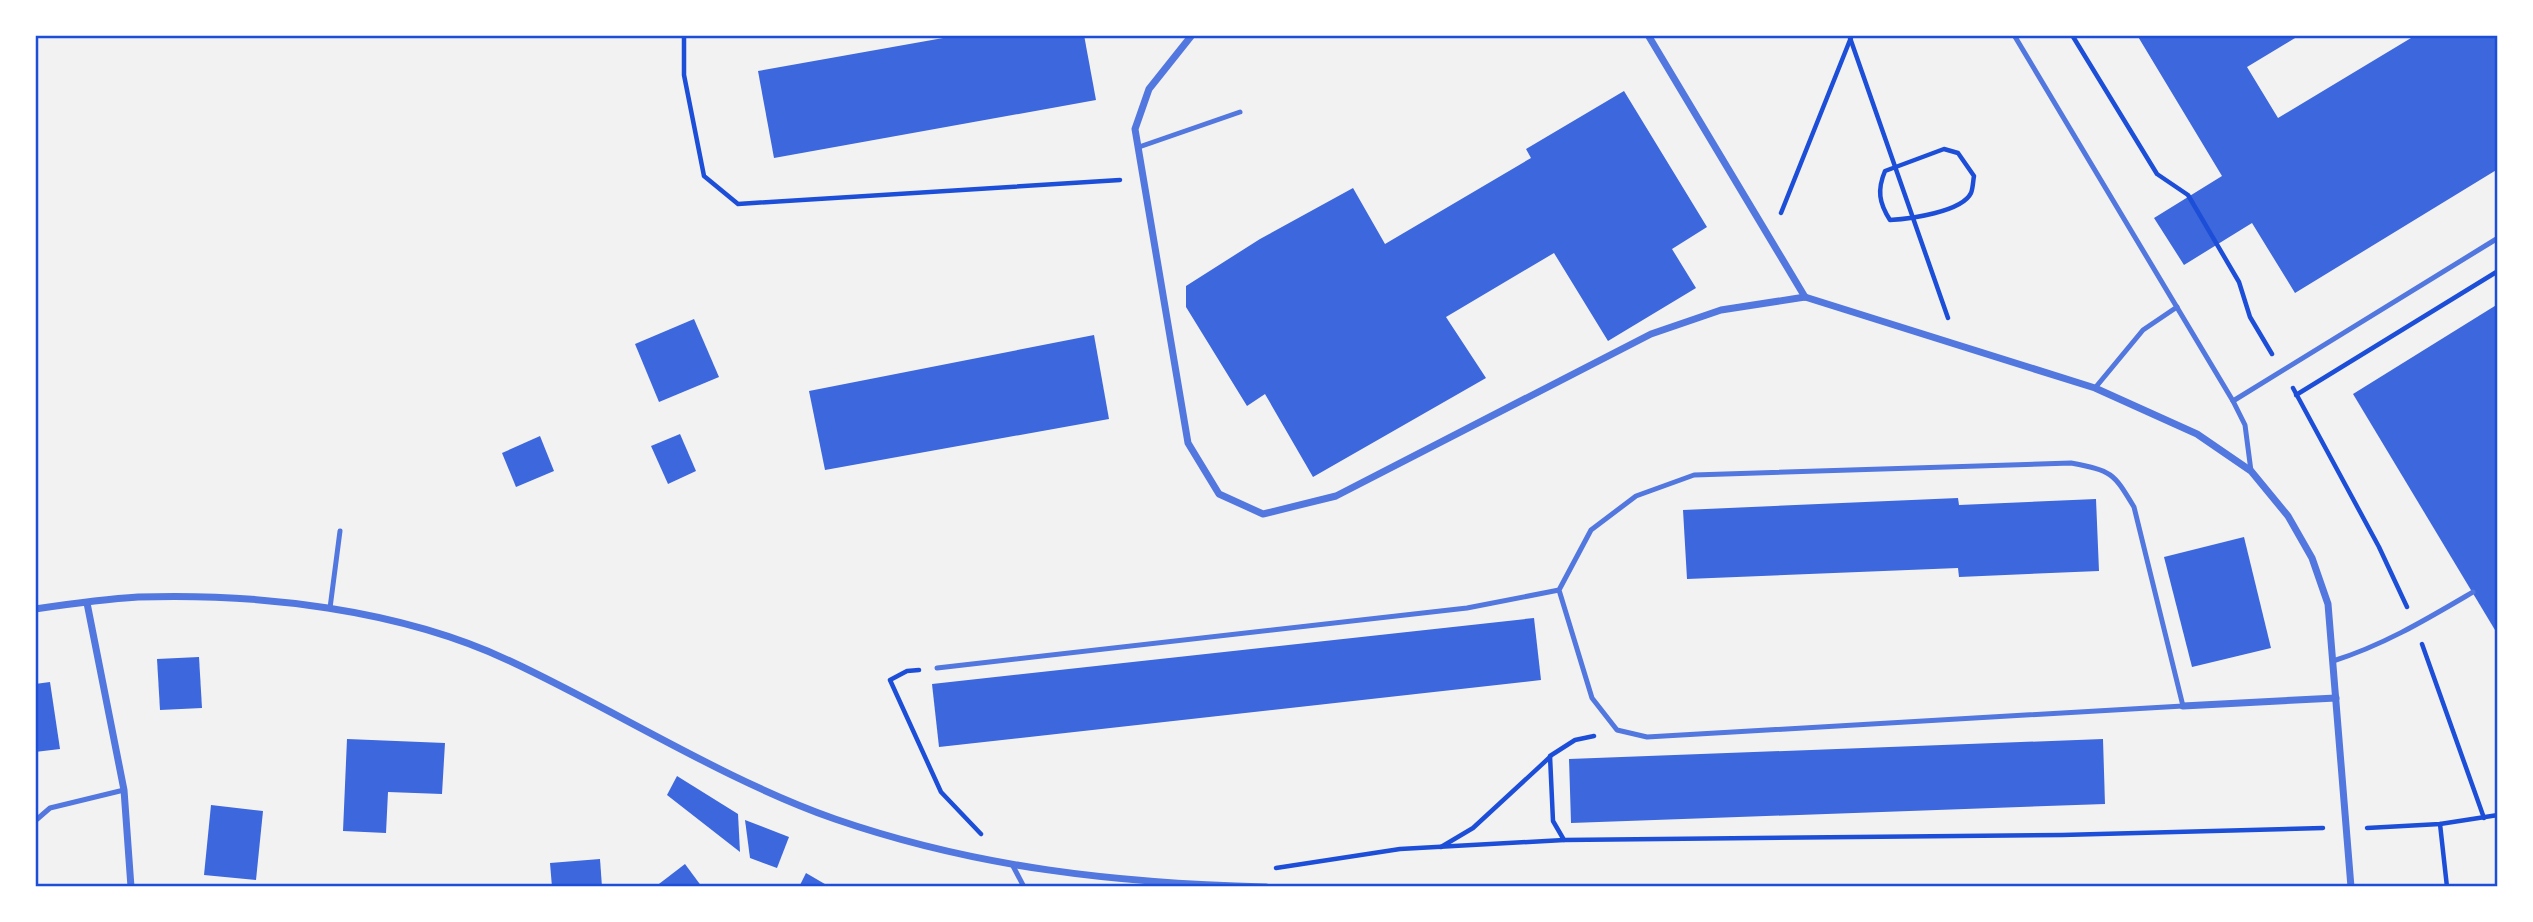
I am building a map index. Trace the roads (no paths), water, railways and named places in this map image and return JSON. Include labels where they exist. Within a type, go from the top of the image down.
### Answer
[{"type":"street","points":[[1192,35],[1149,89],[1135,129],[1188,443],[1219,494],[1263,514],[1336,496],[1651,334],[1721,310],[1805,297],[2095,388],[2197,434],[2251,471],[2288,516],[2312,558],[2328,604],[2351,887]]},
{"type":"street","points":[[1648,35],[1805,297]]},
{"type":"street","points":[[35,608],[181,597],[330,608],[428,629],[507,659],[743,778],[832,818],[928,848],[1013,866],[1095,878],[1266,887]]},
{"type":"street","points":[[87,603],[124,790],[131,887]]},
{"type":"street","points":[[2183,706],[2336,698]]},
{"type":"lane","points":[[2014,35],[2233,401],[2245,425],[2251,471]]},
{"type":"lane","points":[[1139,147],[1240,112]]},
{"type":"lane","points":[[2233,401],[2283,373],[2498,238]]},
{"type":"lane","points":[[2095,388],[2143,330],[2177,307]]},
{"type":"lane","points":[[2082,465],[2105,469],[2118,481],[2134,507],[2183,706],[1647,737],[1617,730],[1591,698],[1559,590],[1591,530],[1636,496],[1694,475],[2082,465]]},
{"type":"lane","points":[[330,608],[340,531]]},
{"type":"lane","points":[[937,668],[1467,608],[1559,590]]},
{"type":"lane","points":[[2333,661],[2366,651],[2416,626],[2473,592]]},
{"type":"lane","points":[[35,821],[50,808],[124,790]]},
{"type":"lane","points":[[1013,866],[1024,887]]}]
